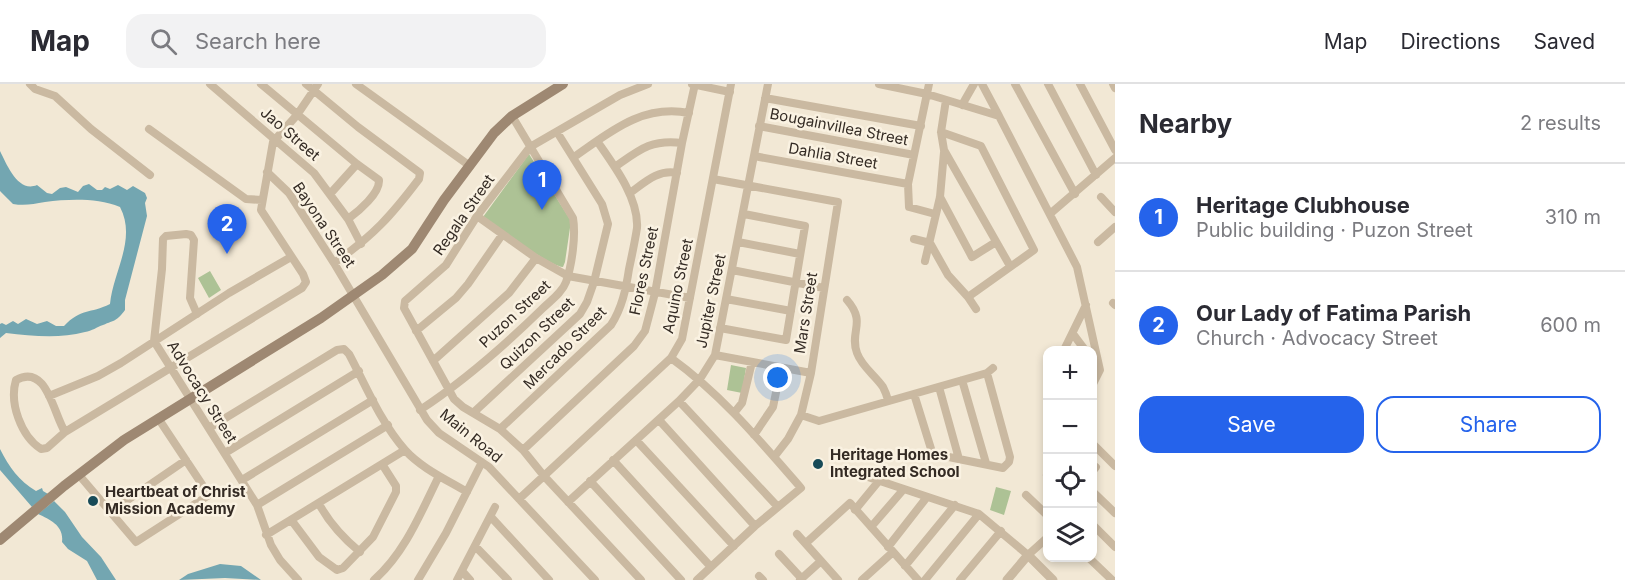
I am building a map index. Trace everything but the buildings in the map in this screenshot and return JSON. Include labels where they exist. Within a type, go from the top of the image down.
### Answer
[{"type":"main road","points":[[0,540],[64,486],[124,440],[355,296],[412,249],[494,133],[512,116],[563,84]]},
{"type":"street","points":[[30,84],[35,89],[55,96],[91,129],[150,175]]},
{"type":"street","name":"Jao Street","points":[[210,84],[309,167],[348,219],[361,244]]},
{"type":"street","points":[[261,84],[357,164],[377,176],[380,185],[376,191],[348,219]]},
{"type":"street","points":[[306,84],[316,87],[358,127],[420,173],[419,179],[398,207],[361,244],[334,263]]},
{"type":"street","points":[[356,84],[470,166]]},
{"type":"street","name":"Regala Street","points":[[641,580],[544,476],[523,450],[500,429],[463,407],[449,391],[404,308],[405,301],[446,265],[477,216],[530,147],[620,95],[648,84]]},
{"type":"street","points":[[693,84],[730,88]]},
{"type":"street","name":"Flores Street","points":[[523,450],[634,346],[645,331],[655,293],[693,84]]},
{"type":"street","name":"Jupiter Street","points":[[568,502],[680,401],[700,379],[715,355],[768,84]]},
{"type":"street","points":[[879,84],[927,94],[999,116]]},
{"type":"street","points":[[929,84],[908,184],[909,207],[935,214]]},
{"type":"street","points":[[963,105],[974,84]]},
{"type":"street","points":[[982,84],[1051,213],[1077,267],[1100,370],[1097,376]]},
{"type":"street","points":[[1016,84],[1075,194]]},
{"type":"street","points":[[1048,84],[1096,175]]},
{"type":"street","points":[[1080,84],[1115,150]]},
{"type":"street","points":[[65,432],[44,385],[35,377],[24,376],[16,380],[13,389],[21,425],[26,436],[41,449],[47,448],[65,432],[302,288],[306,282],[303,274],[261,212],[275,138],[297,115],[316,87]]},
{"type":"street","name":"Aquino Street","points":[[519,499],[671,358],[682,339],[730,88]]},
{"type":"street","points":[[765,98],[921,126]]},
{"type":"street","points":[[925,261],[940,197],[944,150],[941,132],[946,100]]},
{"type":"street","points":[[574,157],[632,120],[648,113],[666,110],[688,113]]},
{"type":"street","name":"Puzon Street","points":[[420,410],[449,391],[534,317],[566,283],[575,231],[573,218],[512,116]]},
{"type":"street","name":"Bougainvillea Street","points":[[759,126],[914,155]]},
{"type":"street","points":[[149,129],[246,199],[262,200]]},
{"type":"street","name":"Quizon Street","points":[[473,413],[580,314],[588,302],[594,282],[608,224],[602,204],[557,132]]},
{"type":"street","points":[[941,132],[981,146],[1034,250],[968,297]]},
{"type":"street","name":"Mercado Street","points":[[500,429],[611,325],[619,313],[637,225],[630,193],[615,166],[597,141]]},
{"type":"street","points":[[615,166],[654,143],[667,141],[682,143]]},
{"type":"street","points":[[944,150],[1010,266]]},
{"type":"street","name":"Dahlia Street","points":[[754,156],[908,184]]},
{"type":"street","points":[[1051,213],[1115,158]]},
{"type":"street","points":[[330,194],[357,164]]},
{"type":"street","points":[[630,193],[659,173],[670,171],[677,173]]},
{"type":"street","name":"Bayona Street","points":[[267,172],[289,193],[355,296]]},
{"type":"street","points":[[713,179],[748,186]]},
{"type":"street","name":"Mars Street","points":[[748,186],[838,202],[811,373],[801,415],[788,439],[774,457]]},
{"type":"street","points":[[940,197],[972,257],[996,242]]},
{"type":"street","points":[[1101,197],[1114,209]]},
{"type":"street","points":[[720,328],[786,340],[805,226],[744,214]]},
{"type":"street","points":[[477,216],[536,258],[567,276],[690,298]]},
{"type":"street","points":[[1098,242],[1115,227]]},
{"type":"street","name":"Advocacy Street","points":[[197,314],[190,298],[194,240],[191,235],[186,234],[166,236],[163,239],[154,341],[242,480],[256,505],[266,536],[280,560],[298,580]]},
{"type":"street","points":[[416,331],[456,298],[502,235]]},
{"type":"street","points":[[914,239],[930,243],[948,275],[976,309]]},
{"type":"street","points":[[738,242],[800,254]]},
{"type":"street","points":[[49,396],[98,376],[291,256]]},
{"type":"street","points":[[433,362],[509,293],[536,258]]},
{"type":"street","points":[[732,270],[824,288]]},
{"type":"street","name":"Main Road","points":[[355,296],[420,410],[439,433],[482,462],[594,580]]},
{"type":"street","points":[[726,299],[790,311]]},
{"type":"street","points":[[847,300],[854,308],[857,319],[858,329],[854,337],[856,352],[863,365],[882,386],[888,400]]},
{"type":"street","points":[[1067,346],[1086,305]]},
{"type":"street","points":[[1073,334],[1081,346]]},
{"type":"street","points":[[209,428],[337,350],[344,349],[405,450],[439,476],[467,492]]},
{"type":"street","points":[[715,355],[811,373]]},
{"type":"street","points":[[671,358],[700,379],[734,413],[801,488],[755,526],[697,580]]},
{"type":"street","points":[[734,413],[742,403],[752,362]]},
{"type":"street","points":[[1097,366],[1100,370]]},
{"type":"street","points":[[754,435],[773,407],[781,368]]},
{"type":"street","points":[[801,415],[819,421],[990,370],[1010,457],[1009,462],[1002,468],[932,452],[914,394]]},
{"type":"street","points":[[225,453],[358,371]]},
{"type":"street","points":[[962,380],[986,463]]},
{"type":"street","points":[[939,387],[959,459]]},
{"type":"street","points":[[242,480],[373,400]]},
{"type":"street","points":[[680,401],[778,507]]},
{"type":"street","points":[[79,475],[136,542],[209,495],[158,418]]},
{"type":"street","points":[[659,420],[755,526]]},
{"type":"street","points":[[256,505],[388,425]]},
{"type":"street","points":[[636,440],[734,546]]},
{"type":"street","points":[[1097,448],[1115,466]]},
{"type":"street","points":[[266,536],[405,450]]},
{"type":"street","points":[[1107,458],[1115,450]]},
{"type":"street","points":[[110,512],[186,460]]},
{"type":"street","points":[[613,460],[711,567]]},
{"type":"street","points":[[418,580],[482,462]]},
{"type":"street","points":[[292,521],[319,558],[336,570],[343,568],[373,537],[396,492],[396,486],[382,464]]},
{"type":"street","points":[[859,474],[979,514],[1028,555],[1053,580]]},
{"type":"street","points":[[374,580],[389,567],[398,554],[439,476]]},
{"type":"street","points":[[590,481],[681,580]]},
{"type":"street","points":[[855,510],[878,482]]},
{"type":"street","points":[[871,527],[903,490]]},
{"type":"street","points":[[1026,495],[1043,512]]},
{"type":"street","points":[[1097,496],[1115,513]]},
{"type":"street","points":[[862,580],[891,550],[927,497]]},
{"type":"street","points":[[806,543],[850,503],[918,580]]},
{"type":"street","points":[[319,504],[336,529],[360,552]]},
{"type":"street","points":[[905,566],[955,505]]},
{"type":"street","points":[[457,580],[495,507]]},
{"type":"street","points":[[925,580],[979,514]]},
{"type":"street","points":[[491,518],[549,580]]},
{"type":"street","points":[[1097,529],[1115,547]]},
{"type":"street","points":[[960,580],[1001,531]]},
{"type":"street","points":[[797,534],[838,580]]},
{"type":"street","points":[[1007,580],[1043,541]]},
{"type":"street","points":[[475,546],[508,580]]},
{"type":"street","points":[[780,554],[802,580],[821,561]]},
{"type":"street","points":[[1093,562],[1112,580]]},
{"type":"street","points":[[462,571],[470,580]]},
{"type":"green space","points":[[529,154],[571,221],[563,267],[535,253],[483,217]]},
{"type":"green space","points":[[210,271],[221,290],[209,298],[198,278]]},
{"type":"green space","points":[[731,365],[746,368],[742,393],[727,390]]},
{"type":"green space","points":[[996,487],[1011,491],[1004,515],[990,510]]},
{"type":"water","points":[[0,151],[19,181],[24,185],[37,185],[47,193],[52,194],[66,187],[78,192],[83,186],[89,184],[97,190],[105,187],[110,189],[118,185],[127,190],[133,186],[145,193],[147,216],[125,300],[125,310],[118,318],[90,331],[65,336],[6,333],[0,338],[0,324],[2,323],[6,325],[13,321],[18,324],[26,319],[37,324],[47,321],[56,326],[64,326],[76,316],[110,304],[126,231],[125,219],[120,207],[111,204],[74,200],[13,204],[0,191]]},
{"type":"water","points":[[0,449],[11,468],[24,483],[36,491],[42,488],[48,494],[32,507],[0,470]]},
{"type":"water","points":[[54,501],[101,557],[116,580],[97,580],[87,561],[68,549],[62,542],[59,528],[52,521],[38,514]]},
{"type":"water","points":[[220,564],[241,566],[261,580],[225,578],[179,580],[188,574]]},
{"type":"place","name":"Heritage Clubhouse","points":[[542,210]]},
{"type":"place","name":"Our Lady of Fatima Parish","points":[[227,254]]},
{"type":"place","name":"Heritage Homes Integrated School","points":[[818,464]]},
{"type":"place","name":"Heartbeat of Christ Mission Academy","points":[[93,501]]}]
